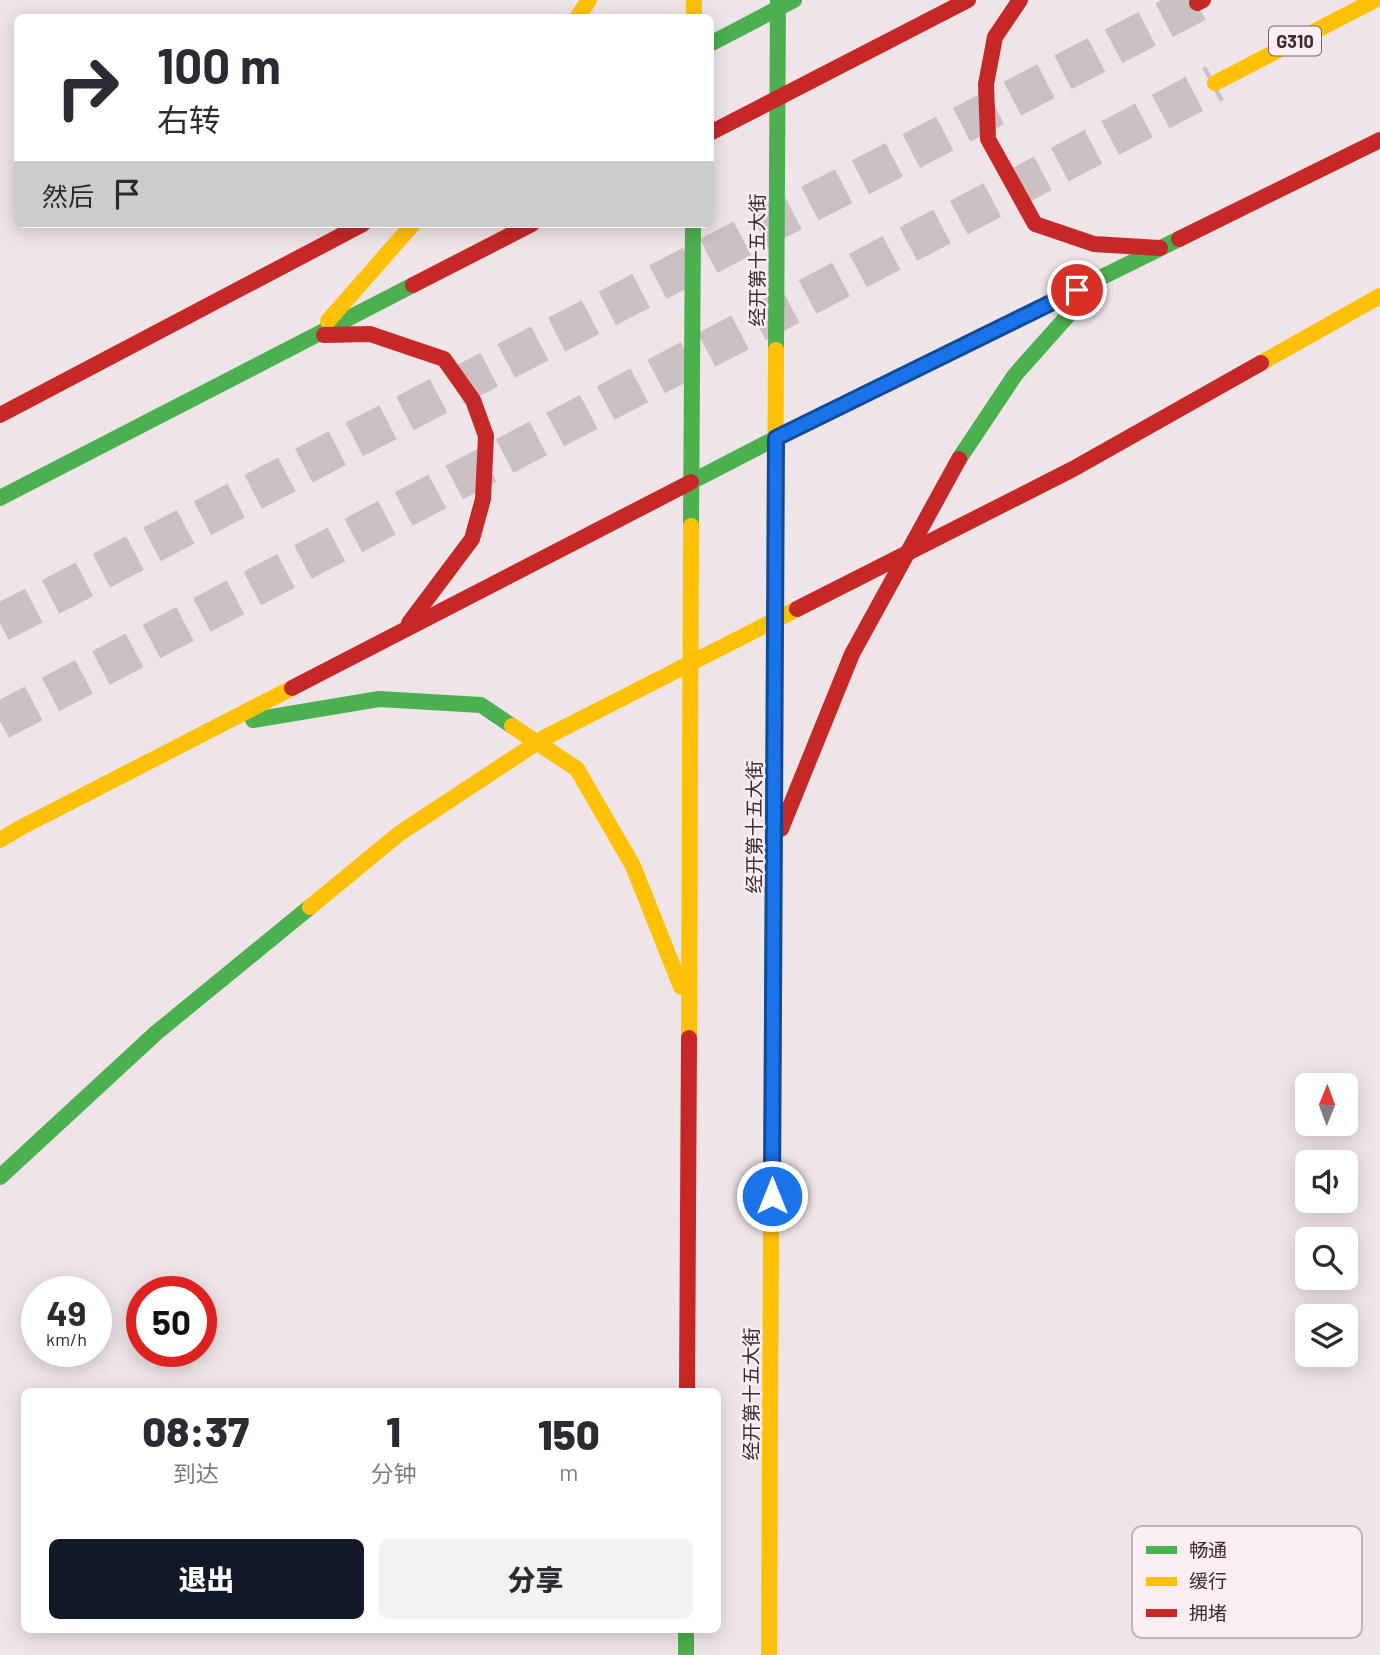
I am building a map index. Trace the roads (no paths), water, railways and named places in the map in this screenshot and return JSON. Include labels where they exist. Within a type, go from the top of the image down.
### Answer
[{"type":"main road","name":"经开第十五大街","points":[[769,1655],[778,0]]},
{"type":"main road","points":[[714,42],[794,0]]},
{"type":"main road","points":[[714,131],[968,0]]},
{"type":"main road","points":[[1020,0],[995,37],[986,84],[988,139],[1035,223],[1094,244],[1161,248]]},
{"type":"main road","name":"G310","points":[[1215,83],[1375,0]]},
{"type":"main road","points":[[0,840],[776,438],[1380,140]]},
{"type":"main road","points":[[0,415],[355,228]]},
{"type":"main road","points":[[315,335],[409,228]]},
{"type":"main road","points":[[0,498],[524,228]]},
{"type":"main road","points":[[687,1388],[694,228]]},
{"type":"main road","points":[[774,848],[852,654],[962,453],[1015,375],[1102,278]]},
{"type":"main road","points":[[0,1177],[156,1033],[389,842],[544,738],[1073,469],[1380,296]]},
{"type":"main road","points":[[315,335],[370,334],[444,359],[472,400],[486,436],[483,499],[472,539],[403,631]]},
{"type":"main road","points":[[220,725],[379,699],[481,705],[577,769],[633,866],[689,1006]]},
{"type":"main road","points":[[686,1633],[686,1655]]},
{"type":"tunnel","points":[[0,623],[1197,3]]},
{"type":"tunnel","points":[[0,721],[1215,83]]}]
